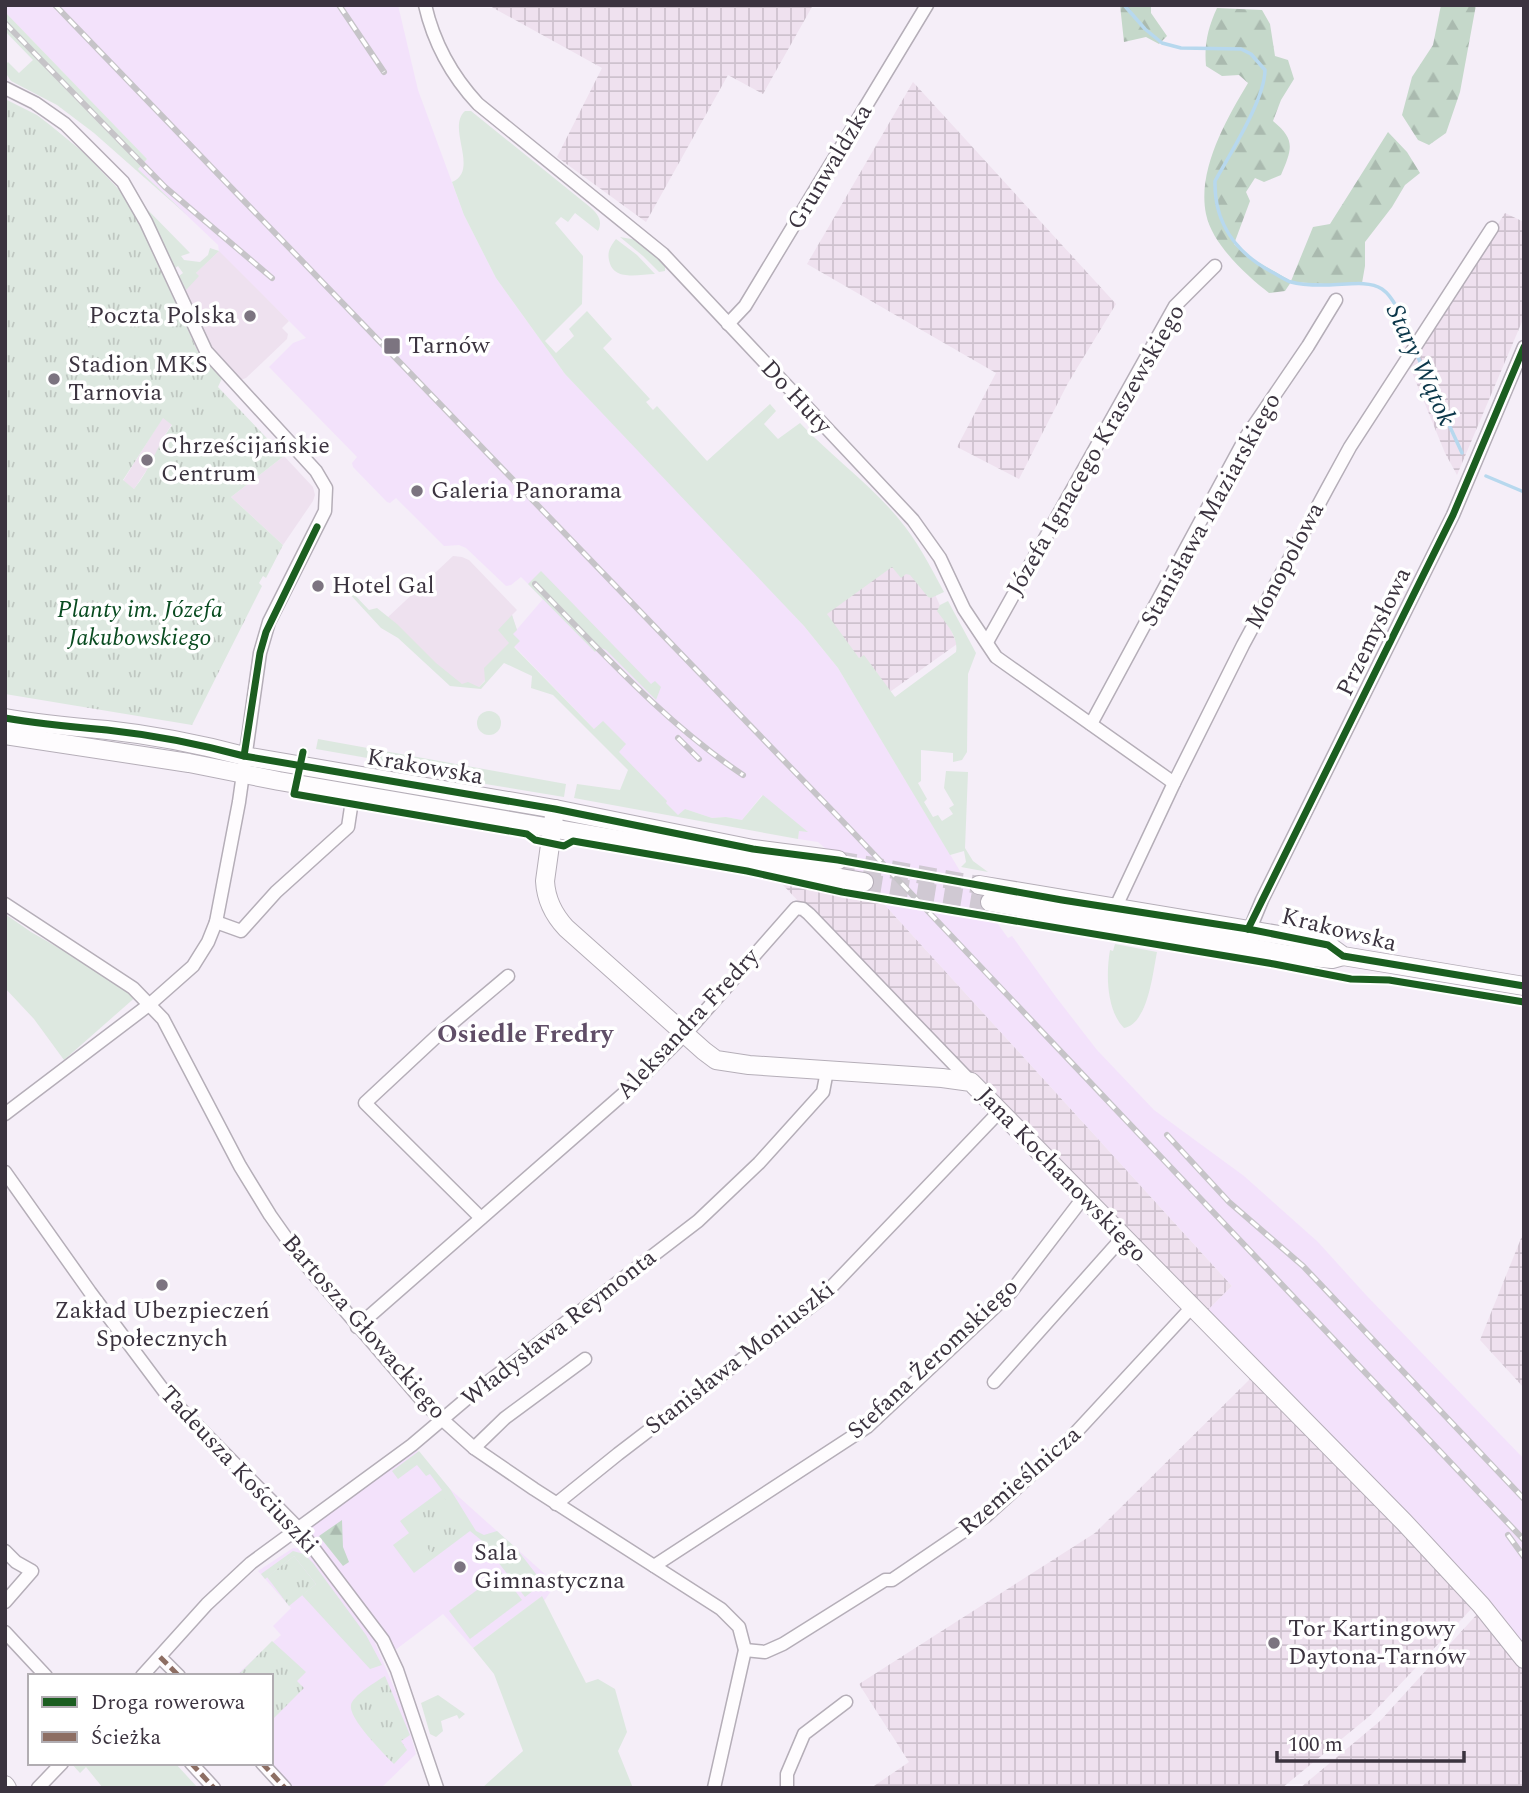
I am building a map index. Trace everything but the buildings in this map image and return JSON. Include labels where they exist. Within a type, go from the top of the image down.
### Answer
[{"type":"street","name":"Do Huty","points":[[425,5],[430,31],[442,56],[462,87],[478,104],[650,243],[700,292],[914,520],[940,558],[964,609],[996,657],[1174,783]]},
{"type":"street","name":"Grunwaldzka","points":[[728,324],[746,306],[927,5]]},
{"type":"street","points":[[5,88],[35,103],[65,124],[123,182],[146,222],[202,344],[323,479],[327,497],[317,527],[266,632],[260,653],[216,922],[208,942],[192,966],[150,1004],[5,1114]]},
{"type":"street","name":"Monopolowa","points":[[1112,915],[1243,645],[1350,446],[1492,228]]},
{"type":"street","name":"Józefa Ignacego Kraszewskiego","points":[[987,642],[1175,306],[1216,265]]},
{"type":"street","name":"Stanisława Maziarskiego","points":[[1091,724],[1246,437],[1336,300]]},
{"type":"street","name":"Przemysłowa","points":[[1245,947],[1248,929],[1453,514],[1524,347]]},
{"type":"street","name":"Krakowska","points":[[5,718],[52,726],[108,730],[194,744],[243,765],[353,794],[864,882]]},
{"type":"street","name":"Krakowska","points":[[5,735],[189,763],[243,765],[555,808],[753,849],[838,860]]},
{"type":"street","points":[[216,922],[241,931],[276,892],[348,827],[353,794]]},
{"type":"street","name":"Jana Kochanowskiego","points":[[555,808],[545,881],[553,912],[566,928],[685,1034],[716,1060],[827,1072],[971,1082],[1404,1522],[1481,1605],[1524,1659]]},
{"type":"street","name":"Krakowska","points":[[979,885],[1245,947],[1332,959],[1343,956],[1524,986]]},
{"type":"street","name":"Krakowska","points":[[990,902],[1248,929],[1328,945],[1343,956]]},
{"type":"street","name":"Bartosza Głowackiego","points":[[5,904],[125,983],[163,1018],[240,1166],[270,1215],[301,1259],[420,1399],[474,1448],[730,1616],[739,1628],[745,1650]]},
{"type":"street","name":"Aleksandra Fredry","points":[[357,1327],[638,1081],[685,1034],[793,910],[799,908],[809,914],[971,1082]]},
{"type":"street","points":[[481,1218],[365,1103],[438,1035],[508,976]]},
{"type":"street","name":"Władysława Reymonta","points":[[144,1674],[207,1604],[242,1572],[412,1445],[698,1221],[759,1163],[822,1092],[827,1072]]},
{"type":"street","name":"Stanisława Moniuszki","points":[[556,1504],[818,1301],[1000,1111]]},
{"type":"street","name":"Tadeusza Kościuszki","points":[[5,1172],[90,1292],[172,1400],[299,1529],[383,1640],[397,1670],[437,1788]]},
{"type":"street","name":"Stefana Żeromskiego","points":[[654,1566],[867,1427],[1011,1292],[1083,1198]]},
{"type":"street","points":[[994,1382],[1123,1237]]},
{"type":"street","name":"Rzemieślnicza","points":[[745,1650],[765,1652],[783,1644],[885,1580],[892,1580],[986,1516],[1067,1442],[1192,1307]]},
{"type":"street","points":[[474,1448],[506,1418],[585,1359]]},
{"type":"street","points":[[5,1550],[16,1562],[32,1571],[5,1602]]},
{"type":"street","points":[[5,1632],[44,1674]]},
{"type":"street","points":[[714,1788],[745,1650]]},
{"type":"street","points":[[160,1657],[177,1674]]},
{"type":"street","points":[[787,1788],[787,1774],[804,1734],[846,1702]]},
{"type":"street","points":[[38,1788],[60,1765]]},
{"type":"street","points":[[193,1765],[214,1788]]},
{"type":"street","points":[[264,1765],[285,1788]]},
{"type":"shaded area","points":[[5,5],[398,5],[418,90],[464,215],[496,278],[565,374],[729,545],[804,626],[838,668],[960,871],[1008,938],[1012,936],[1097,1050],[1154,1110],[1244,1176],[1318,1242],[1524,1459],[1524,1659],[1429,1534],[1386,1499],[1205,1313],[1232,1286],[864,882],[818,842],[798,839],[799,830],[806,832],[762,795],[742,820],[712,818],[685,809],[678,816],[514,646],[513,634],[543,599],[521,577],[506,586],[466,548],[459,545],[444,546],[396,498],[390,503],[387,502],[353,467],[352,463],[357,457],[269,367],[293,343],[306,338],[219,251],[218,245],[138,169],[147,159],[5,12]]},
{"type":"shaded area","points":[[488,5],[813,5],[763,94],[728,75],[646,222],[557,157],[602,68]]},
{"type":"shaded area","points":[[913,82],[1116,304],[1068,383],[1019,479],[957,447],[996,373],[807,264]]},
{"type":"shaded area","points":[[1505,213],[1524,222],[1524,317],[1457,475],[1445,453],[1409,365]]},
{"type":"shaded area","points":[[220,250],[289,321],[282,328],[288,334],[287,339],[246,378],[238,381],[209,350],[180,277],[196,273]]},
{"type":"shaded area","points":[[163,417],[172,424],[160,442],[160,450],[134,489],[123,481]]},
{"type":"shaded area","points":[[284,456],[313,487],[315,495],[283,545],[231,497]]},
{"type":"shaded area","points":[[914,547],[957,644],[887,694],[824,614]]},
{"type":"shaded area","points":[[453,556],[469,560],[517,610],[512,615],[517,630],[513,634],[520,641],[479,687],[454,685],[387,618]]},
{"type":"shaded area","points":[[765,866],[864,882],[1232,1286],[1205,1313],[961,1073]]},
{"type":"shaded area","points":[[1524,1231],[1524,1388],[1480,1340]]},
{"type":"shaded area","points":[[1250,1379],[1264,1389],[1474,1606],[1372,1714],[1282,1788],[871,1788],[909,1762],[859,1684],[1095,1533]]},
{"type":"shaded area","points":[[412,1445],[450,1489],[556,1584],[544,1601],[541,1597],[473,1648],[443,1614],[390,1654],[299,1529]]},
{"type":"shaded area","points":[[293,1548],[305,1549],[373,1638],[403,1709],[416,1754],[381,1788],[290,1788],[269,1765],[273,1765],[273,1674],[237,1674],[281,1635],[273,1626],[291,1608],[258,1571]]},
{"type":"shaded area","points":[[1479,1612],[1524,1669],[1524,1788],[1300,1788],[1380,1721]]},
{"type":"green space","points":[[1120,5],[1151,5],[1151,13],[1167,36],[1159,44],[1146,37],[1124,42]]},
{"type":"green space","points":[[1441,5],[1476,5],[1460,92],[1446,133],[1429,145],[1418,140],[1402,115],[1412,77],[1433,45]]},
{"type":"green space","points":[[1217,8],[1262,10],[1270,24],[1275,56],[1288,60],[1294,79],[1281,100],[1273,121],[1286,134],[1290,145],[1281,175],[1264,182],[1255,178],[1246,192],[1250,201],[1234,244],[1247,256],[1291,281],[1313,227],[1330,224],[1388,132],[1407,152],[1420,173],[1405,185],[1365,242],[1362,283],[1342,285],[1291,282],[1285,291],[1269,293],[1241,268],[1209,225],[1204,197],[1210,163],[1223,129],[1248,83],[1239,75],[1222,76],[1206,66],[1207,36]]},
{"type":"green space","points":[[5,12],[147,159],[138,169],[188,216],[94,133],[57,105],[11,81],[5,72],[8,62],[19,73],[33,60],[5,31]]},
{"type":"green space","name":"Planty im. Józefa Jakubowskiego","points":[[5,99],[37,115],[50,125],[83,152],[128,199],[198,352],[223,376],[218,387],[284,456],[231,497],[283,545],[266,578],[263,576],[259,583],[262,586],[192,725],[5,694]],"holes":[[[163,418],[172,425],[145,473],[134,489],[123,480]]]},
{"type":"green space","points":[[465,111],[471,111],[590,207],[599,218],[598,231],[575,213],[568,222],[561,217],[555,223],[583,256],[582,304],[545,341],[556,353],[574,336],[569,329],[587,311],[612,339],[603,348],[650,399],[646,402],[653,410],[657,406],[707,461],[770,404],[776,411],[764,424],[778,439],[800,423],[875,493],[911,535],[944,592],[928,597],[910,575],[906,574],[901,578],[892,567],[827,614],[859,658],[864,655],[895,697],[956,652],[953,635],[937,611],[940,605],[948,601],[976,653],[968,674],[967,752],[962,760],[953,762],[953,753],[921,750],[921,781],[918,783],[927,799],[924,802],[933,817],[938,815],[942,821],[953,814],[949,808],[954,805],[944,788],[946,771],[968,772],[965,848],[973,861],[988,872],[961,867],[966,862],[964,851],[950,855],[838,668],[804,626],[565,374],[496,278],[464,215],[452,182],[460,176],[463,168],[459,128],[460,118]]},
{"type":"green space","points":[[139,201],[190,253],[181,256],[184,260],[200,262],[208,255],[210,248],[219,251],[196,273],[199,276],[186,290],[179,276],[183,273],[178,266],[175,268]]},
{"type":"green space","points":[[620,237],[637,240],[665,264],[665,271],[659,272]]},
{"type":"green space","points":[[616,239],[637,255],[655,274],[621,274],[611,267],[609,254]]},
{"type":"green space","points":[[541,571],[651,684],[655,681],[661,687],[656,700],[606,650],[599,647],[595,652],[528,584]]},
{"type":"green space","points":[[347,587],[369,610],[377,608],[397,624],[436,663],[462,684],[468,682],[479,687],[485,681],[484,668],[509,643],[498,630],[512,615],[517,630],[513,634],[520,641],[514,647],[594,729],[603,721],[626,744],[619,752],[678,815],[685,809],[712,818],[742,820],[763,795],[808,832],[799,831],[798,839],[574,798],[577,784],[620,790],[628,770],[553,695],[531,688],[532,676],[504,663],[481,689],[450,686],[398,638],[381,628],[346,590]]},
{"type":"green space","points":[[489,711],[497,715],[501,723],[497,731],[489,735],[481,731],[477,723],[481,715]]},
{"type":"green space","points":[[318,739],[566,784],[564,797],[479,783],[436,770],[316,749]]},
{"type":"green space","points":[[5,914],[31,932],[139,994],[64,1060],[34,1019],[5,988]]},
{"type":"green space","points":[[1115,944],[1157,952],[1144,1007],[1139,1017],[1124,1028],[1114,1011],[1109,991],[1110,950],[1113,951]]},
{"type":"green space","points":[[419,1451],[450,1489],[476,1531],[484,1535],[497,1531],[516,1548],[543,1583],[525,1597],[481,1540],[470,1531],[414,1573],[393,1545],[409,1533],[400,1521],[442,1490],[430,1474],[426,1476],[417,1465],[398,1479],[392,1471]]},
{"type":"green space","points":[[444,1498],[466,1530],[431,1553],[410,1521]]},
{"type":"green space","points":[[342,1520],[343,1547],[349,1562],[343,1566],[319,1536]]},
{"type":"green space","points":[[293,1551],[304,1554],[313,1563],[366,1635],[382,1665],[370,1669],[302,1595],[316,1584],[294,1556],[265,1579],[261,1574]]},
{"type":"green space","points":[[294,1556],[316,1584],[289,1606],[267,1577]]},
{"type":"green space","points":[[501,1572],[522,1600],[470,1639],[449,1611]]},
{"type":"green space","points":[[542,1596],[586,1683],[598,1679],[615,1689],[627,1732],[618,1751],[633,1788],[482,1788],[523,1751],[494,1674],[473,1648]]},
{"type":"green space","points":[[272,1641],[306,1672],[297,1681],[304,1688],[273,1719],[273,1674],[239,1674]]},
{"type":"green space","points":[[385,1676],[410,1735],[401,1741],[407,1750],[394,1764],[368,1736],[355,1718],[351,1705],[365,1689]]},
{"type":"green space","points":[[438,1695],[465,1714],[459,1719],[457,1715],[441,1721],[443,1731],[436,1737],[430,1734],[421,1703]]},
{"type":"green space","points":[[73,1765],[177,1765],[198,1788],[103,1788],[86,1767],[80,1773]]},
{"type":"waterway","name":"Stary Wątok","points":[[1124,5],[1145,29],[1162,43],[1181,48],[1241,49],[1251,54],[1265,70],[1253,111],[1215,181],[1218,210],[1238,246],[1259,264],[1291,282],[1315,285],[1369,284],[1382,289],[1397,307],[1413,346]]},
{"type":"waterway","name":"Stary Wątok","points":[[1416,353],[1462,453]]},
{"type":"waterway","name":"Stary Wątok","points":[[1486,476],[1524,492]]},
{"type":"tunnel","points":[[838,860],[979,885]]},
{"type":"tunnel","points":[[864,882],[990,902]]},
{"type":"railway","points":[[55,5],[849,828],[1524,1540]]},
{"type":"railway","points":[[339,5],[384,72]]},
{"type":"railway","points":[[5,23],[165,187],[272,278]]},
{"type":"railway","points":[[535,584],[660,709],[743,775]]},
{"type":"railway","points":[[678,738],[699,759]]},
{"type":"railway","points":[[1167,1135],[1229,1202],[1303,1266],[1524,1499]]},
{"type":"railway","points":[[1508,1535],[1524,1557]]},
{"type":"marked path","points":[[160,1657],[177,1674]]},
{"type":"marked path","points":[[193,1765],[214,1788]]},
{"type":"marked path","points":[[264,1765],[285,1788]]},
{"type":"cycle path","points":[[1248,929],[1453,515],[1524,347]]},
{"type":"cycle path","points":[[244,756],[260,653],[266,632],[317,527]]},
{"type":"cycle path","points":[[5,718],[159,737],[244,756],[555,809],[753,849],[838,860],[1062,900],[1248,929],[1328,945],[1343,956],[1524,986]]},
{"type":"cycle path","points":[[303,752],[294,794],[527,834],[535,840],[564,846],[573,841],[747,871],[842,892],[1351,979],[1389,980],[1524,1002]]},
{"type":"place","name":"Poczta Polska","points":[[250,316]]},
{"type":"place","name":"Tarnów","points":[[392,346]]},
{"type":"place","name":"Stadion MKS Tarnovia","points":[[54,379]]},
{"type":"place","name":"Chrześcijańskie Centrum","points":[[147,460]]},
{"type":"place","name":"Galeria Panorama","points":[[417,491]]},
{"type":"place","name":"Hotel Gal","points":[[318,586]]},
{"type":"place","name":"Zakład Ubezpieczeń Społecznych","points":[[162,1285]]},
{"type":"place","name":"Sala Gimnastyczna","points":[[460,1567]]},
{"type":"place","name":"Tor Kartingowy Daytona-Tarnów","points":[[1274,1643]]},
{"type":"district","name":"Osiedle Fredry","points":[[525,1034]]}]
